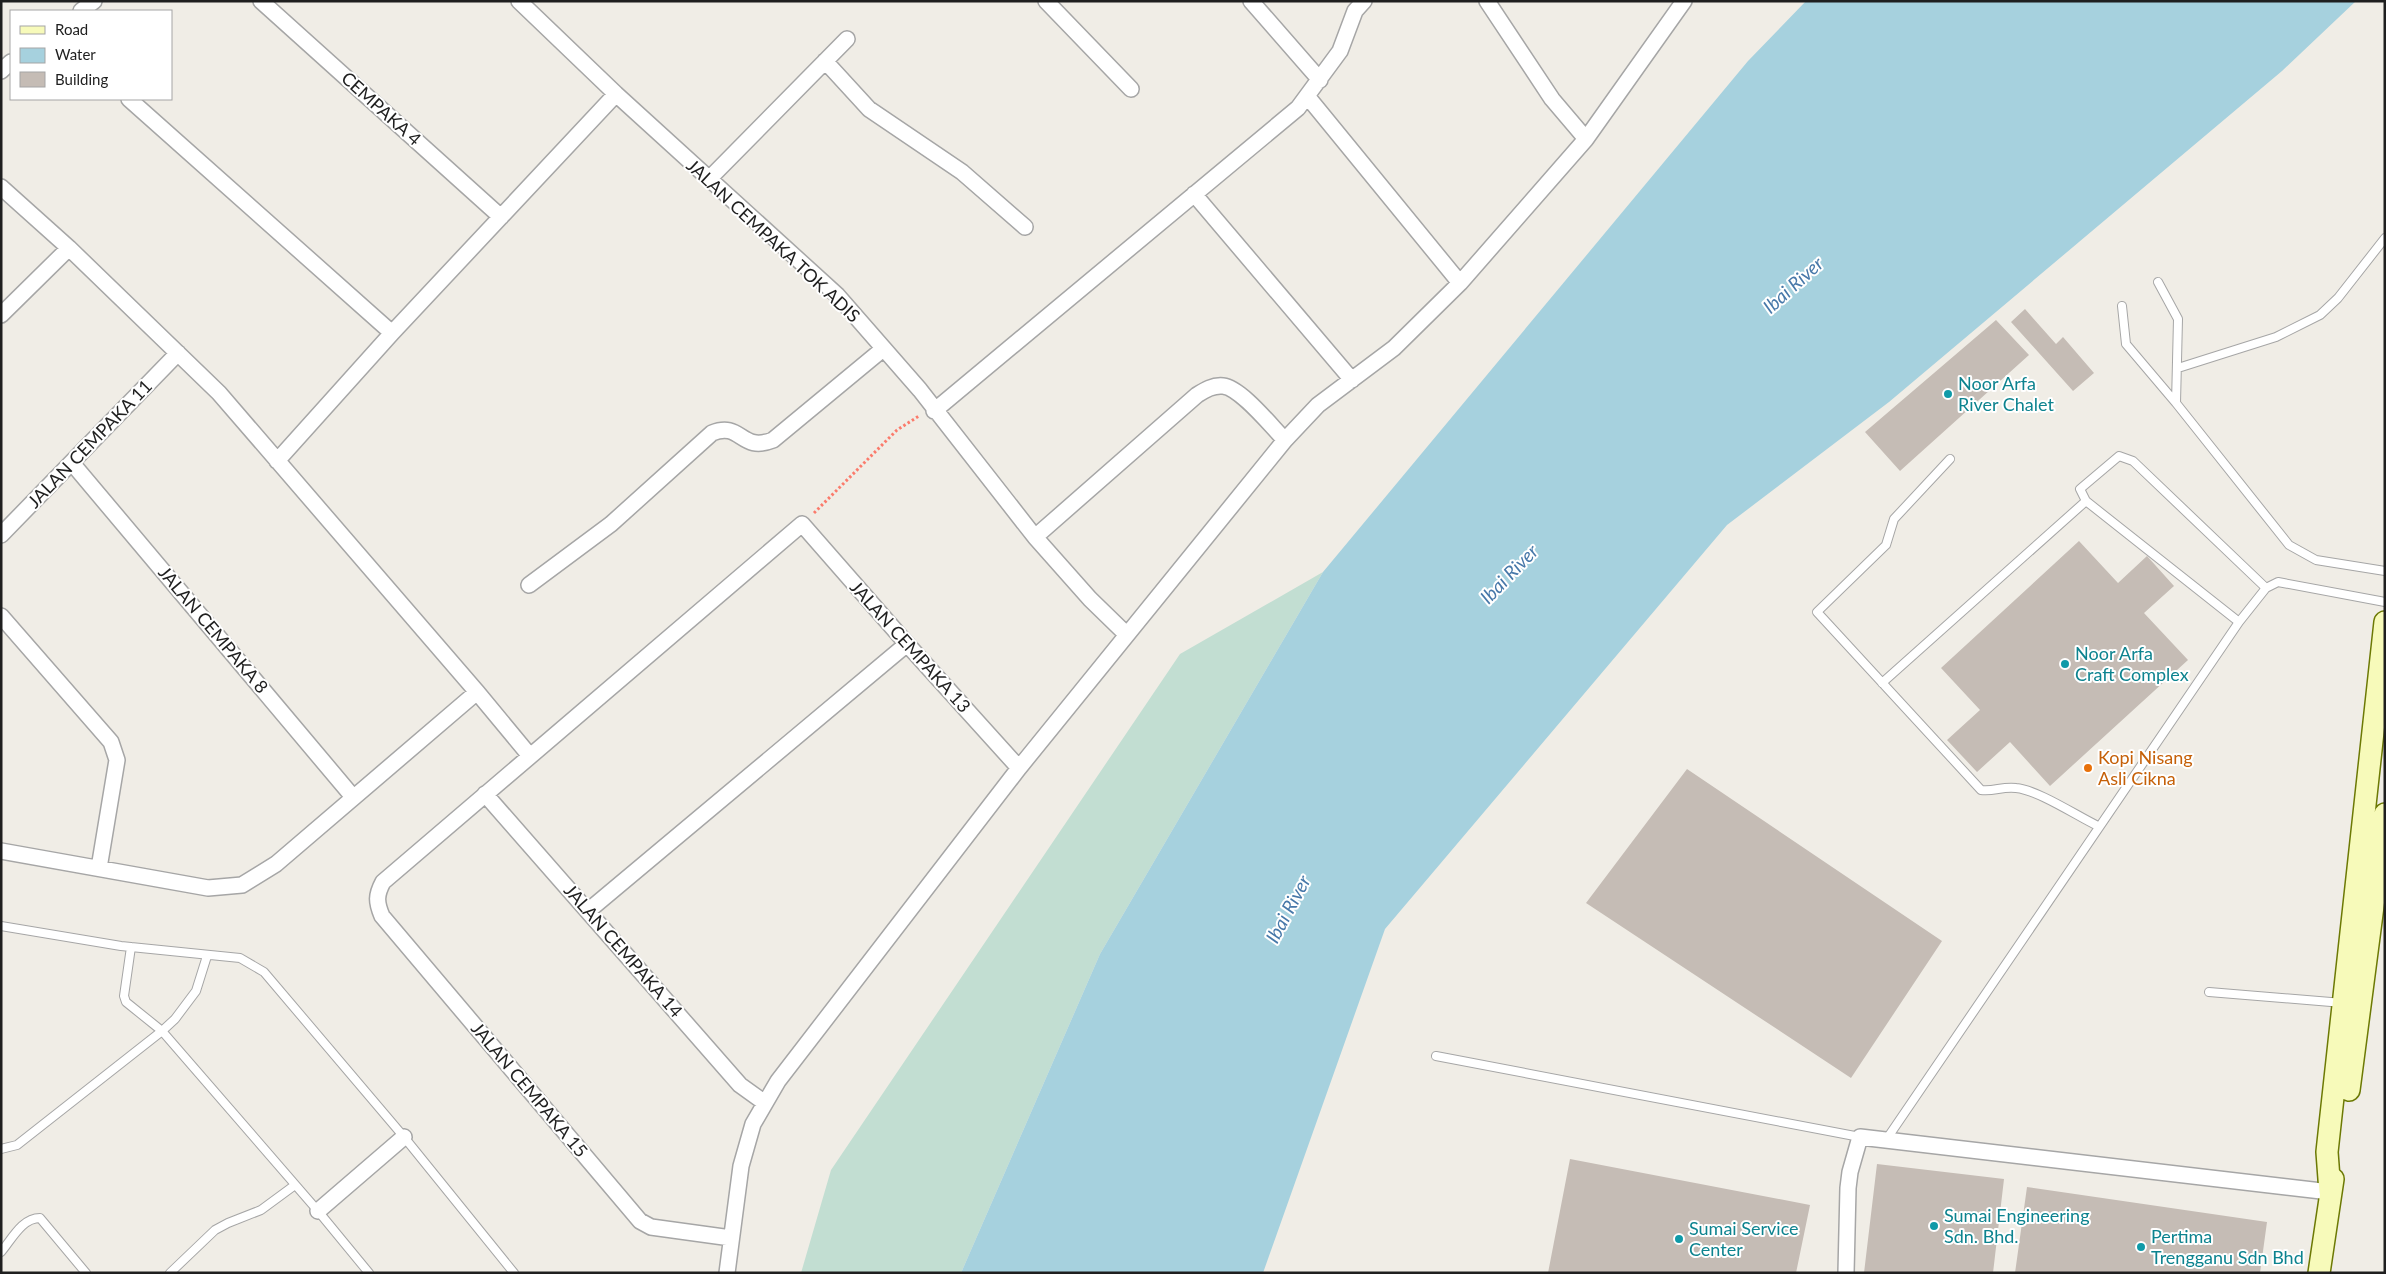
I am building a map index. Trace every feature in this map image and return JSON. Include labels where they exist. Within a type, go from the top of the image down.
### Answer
[{"type":"street","points":[[82,10],[94,1]]},
{"type":"street","name":"CEMPAKA 4","points":[[261,1],[501,217]]},
{"type":"street","name":"JALAN CEMPAKA TOK ADIS","points":[[519,1],[616,94],[836,295],[920,390],[1035,537],[1090,599],[1126,634]]},
{"type":"street","points":[[1046,1],[1131,88]]},
{"type":"street","points":[[1251,1],[1320,80]]},
{"type":"street","points":[[934,410],[1298,108],[1340,51],[1356,11],[1364,1]]},
{"type":"street","points":[[1487,1],[1552,100],[1586,138]]},
{"type":"street","points":[[726,1273],[741,1166],[753,1124],[778,1081],[1019,768],[1284,440],[1332,393],[1394,348],[1460,283],[1586,138],[1678,4]]},
{"type":"street","points":[[709,179],[847,39]]},
{"type":"street","points":[[825,61],[869,109],[962,172],[1025,227]]},
{"type":"street","points":[[277,461],[392,333],[616,94]]},
{"type":"street","points":[[1307,96],[1460,283]]},
{"type":"street","points":[[130,100],[392,333]]},
{"type":"street","points":[[1,187],[69,248],[219,393],[530,756]]},
{"type":"street","points":[[1194,194],[1352,380]]},
{"type":"street","points":[[1,315],[69,248]]},
{"type":"street","points":[[529,585],[611,524],[712,433],[723,428],[731,430],[753,444],[761,444],[773,440],[883,349]]},
{"type":"street","name":"JALAN CEMPAKA 11","points":[[1,535],[178,353]]},
{"type":"street","points":[[1035,537],[1197,395],[1209,388],[1222,386],[1234,390],[1284,440]]},
{"type":"street","name":"JALAN CEMPAKA 8","points":[[72,463],[353,797]]},
{"type":"street","points":[[485,794],[802,524]]},
{"type":"street","name":"JALAN CEMPAKA 13","points":[[802,524],[1019,768]]},
{"type":"street","points":[[1,616],[111,742],[117,760],[99,868]]},
{"type":"street","points":[[2352,1003],[2385,622]]},
{"type":"street","points":[[588,911],[907,644]]},
{"type":"street","points":[[1,851],[208,888],[242,885],[276,864],[477,692]]},
{"type":"street","name":"JALAN CEMPAKA 14","points":[[485,794],[740,1085],[765,1103]]},
{"type":"street","name":"JALAN CEMPAKA 15","points":[[485,794],[383,882],[376,895],[382,916],[640,1221],[650,1228],[732,1238]]},
{"type":"street","points":[[2319,1273],[2330,1192],[2327,1152],[2385,814]]},
{"type":"street","points":[[318,1211],[404,1137]]},
{"type":"street","points":[[1846,1273],[1849,1180],[1860,1137],[2330,1192]]},
{"type":"lane","points":[[2178,368],[2276,337],[2320,315],[2338,298],[2385,238]]},
{"type":"lane","points":[[2158,282],[2178,319],[2176,403]]},
{"type":"lane","points":[[2122,306],[2126,344],[2176,403],[2289,545],[2316,560],[2385,572]]},
{"type":"lane","points":[[2239,622],[2086,501],[2080,488],[2119,456],[2133,461],[2266,588]]},
{"type":"lane","points":[[1950,459],[1894,519],[1886,545],[1817,612],[1981,790],[1990,792],[2007,787],[2028,791],[2098,826]]},
{"type":"lane","points":[[1882,683],[2086,501]]},
{"type":"lane","points":[[1886,1140],[2098,826],[2239,622],[2266,588],[2278,582],[2385,602]]},
{"type":"lane","points":[[1,926],[131,947],[240,958],[264,972],[404,1137],[514,1273]]},
{"type":"lane","points":[[131,947],[124,996],[126,1002],[162,1031],[318,1211],[369,1273]]},
{"type":"lane","points":[[1,1149],[17,1145],[162,1031],[189,1002],[196,991],[207,956]]},
{"type":"lane","points":[[2209,992],[2352,1003]]},
{"type":"lane","points":[[1436,1056],[1860,1137]]},
{"type":"lane","points":[[170,1273],[215,1230],[261,1210],[295,1185]]},
{"type":"lane","points":[[1,1252],[25,1223],[33,1218],[40,1218],[86,1273]]},
{"type":"path","points":[[802,524],[902,426],[934,410]]},
{"type":"green space","points":[[1323,572],[1100,954],[961,1273],[801,1273],[831,1170],[1180,654]]},
{"type":"water","name":"Ibai River","points":[[1806,1],[2356,1],[2282,71],[1889,402],[1727,525],[1385,929],[1263,1273],[961,1273],[1100,954],[1323,572],[1748,61]]},
{"type":"building","points":[[2025,309],[2056,344],[2063,337],[2094,373],[2073,391],[2011,322]]},
{"type":"building","name":"Noor Arfa River Chalet","points":[[1996,320],[2029,355],[1900,471],[1865,432]]},
{"type":"building","name":"Noor Arfa Craft Complex","points":[[2079,541],[2118,583],[2147,556],[2174,586],[2144,613],[2188,660],[2050,786],[2010,742],[1977,772],[1947,740],[1980,710],[1941,668]]},
{"type":"building","points":[[1687,769],[1942,941],[1851,1078],[1586,903]]},
{"type":"building","name":"Sumai Service Center","points":[[1570,1159],[1810,1205],[1796,1273],[1548,1273]]},
{"type":"building","name":"Sumai Engineering Sdn. Bhd.","points":[[1877,1164],[2004,1179],[1993,1273],[1864,1273]]},
{"type":"building","name":"Pertima Trengganu Sdn Bhd","points":[[2027,1187],[2267,1222],[2260,1273],[2015,1273]]},
{"type":"place","name":"Noor Arfa River Chalet","points":[[1948,394]]},
{"type":"place","name":"Noor Arfa Craft Complex","points":[[2065,664]]},
{"type":"place","name":"Kopi Nisang Asli Cikna","points":[[2088,768]]},
{"type":"place","name":"Sumai Engineering Sdn. Bhd.","points":[[1934,1226]]},
{"type":"place","name":"Sumai Service Center","points":[[1679,1239]]},
{"type":"place","name":"Pertima Trengganu Sdn Bhd","points":[[2141,1247]]}]
